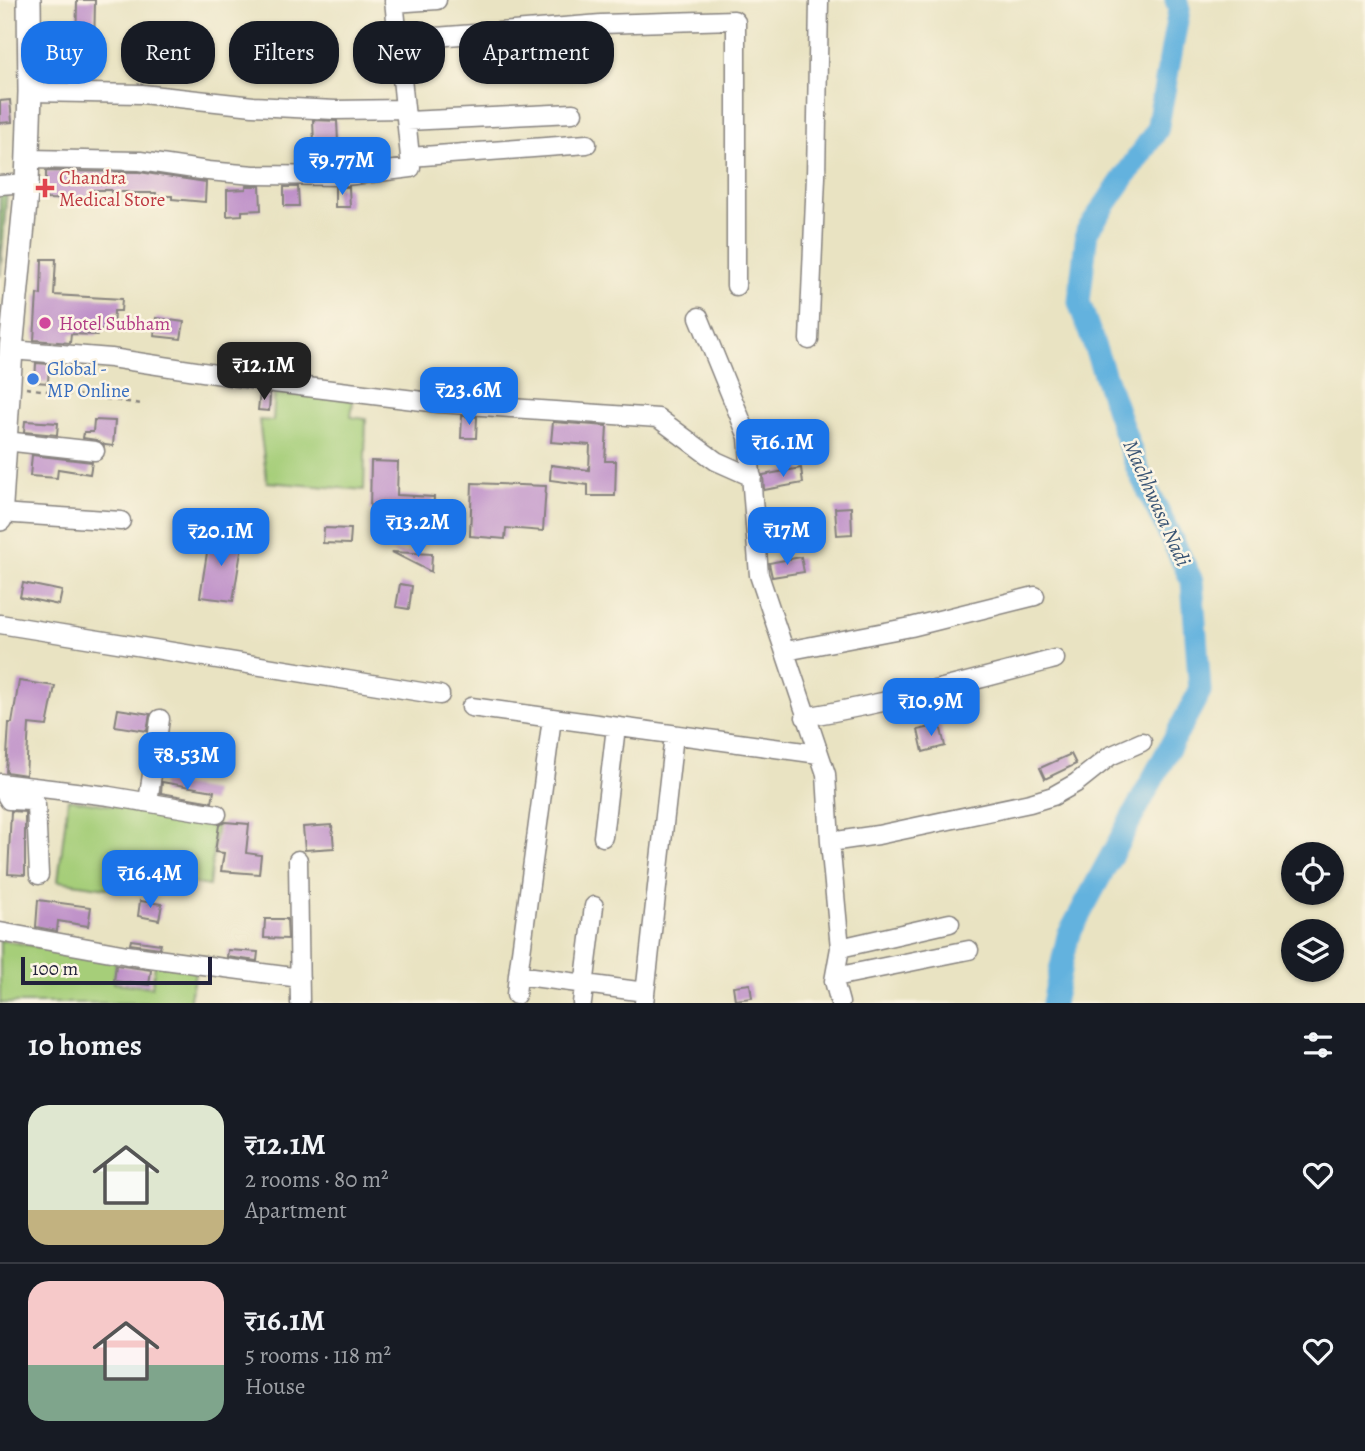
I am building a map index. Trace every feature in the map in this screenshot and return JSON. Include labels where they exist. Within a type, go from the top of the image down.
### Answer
[{"type":"main road","points":[[0,519],[11,350],[8,310],[27,183],[29,0]]},
{"type":"street","points":[[396,21],[394,1],[437,0]]},
{"type":"street","points":[[808,340],[816,177],[818,0]]},
{"type":"street","points":[[445,36],[601,24],[734,19],[736,285]]},
{"type":"street","points":[[28,159],[140,162],[208,172],[254,175],[346,176],[411,168],[402,84]]},
{"type":"street","points":[[30,92],[142,94],[253,106],[406,115],[573,113]]},
{"type":"street","points":[[410,158],[587,144]]},
{"type":"street","points":[[0,185],[27,183]]},
{"type":"street","points":[[699,317],[748,437],[759,575],[826,774],[840,948],[835,977],[840,1003]]},
{"type":"street","points":[[11,350],[111,358],[288,385],[426,401],[658,418],[716,461],[752,477]]},
{"type":"street","points":[[3,445],[95,451]]},
{"type":"street","points":[[0,513],[121,521]]},
{"type":"street","points":[[786,651],[911,627],[1035,596]]},
{"type":"street","points":[[0,624],[440,695]]},
{"type":"street","points":[[805,717],[932,692],[1055,659]]},
{"type":"street","points":[[471,707],[819,754]]},
{"type":"street","points":[[516,995],[552,718]]},
{"type":"street","points":[[148,802],[160,719]]},
{"type":"street","points":[[603,837],[616,727]]},
{"type":"street","points":[[518,975],[584,984],[644,998],[674,734]]},
{"type":"street","points":[[830,842],[878,835],[1053,796],[1076,783],[1110,756],[1142,741]]},
{"type":"street","points":[[40,876],[36,805],[9,800],[0,784],[64,782],[148,802],[217,814]]},
{"type":"street","points":[[298,860],[300,1003]]},
{"type":"street","points":[[582,1003],[594,906]]},
{"type":"street","points":[[840,948],[950,923]]},
{"type":"street","points":[[0,932],[127,955],[300,978]]},
{"type":"street","points":[[835,977],[969,950]]},
{"type":"path","points":[[9,386],[142,404]]},
{"type":"green space","points":[[0,192],[7,192],[0,277]]},
{"type":"green space","points":[[275,390],[353,400],[351,417],[366,419],[364,490],[267,482],[259,420],[273,421]]},
{"type":"green space","points":[[68,799],[217,821],[209,886],[131,873],[128,891],[58,881]]},
{"type":"green space","points":[[0,940],[116,960],[114,983],[152,987],[155,963],[196,968],[189,1003],[0,1003]]},
{"type":"building","points":[[77,0],[95,0],[95,21],[77,21]]},
{"type":"building","points":[[10,100],[12,122],[0,123],[0,101]]},
{"type":"building","points":[[313,120],[337,121],[338,142],[314,143]]},
{"type":"building","points":[[46,171],[139,172],[206,182],[205,202],[172,199],[172,196],[156,196],[156,193],[111,190],[89,190],[89,200],[46,199]]},
{"type":"building","points":[[246,186],[260,186],[261,210],[242,211],[242,215],[227,216],[227,190],[246,189]]},
{"type":"building","points":[[284,187],[298,187],[299,206],[284,206]]},
{"type":"building","points":[[335,187],[349,187],[350,207],[335,207]]},
{"type":"building","points":[[42,259],[56,259],[54,295],[122,299],[121,311],[114,311],[113,330],[98,329],[97,335],[71,334],[70,343],[34,340],[37,294],[41,295]]},
{"type":"building","points":[[156,318],[184,322],[181,339],[154,336]]},
{"type":"building","points":[[281,346],[294,348],[291,374],[278,372]]},
{"type":"building","points":[[36,363],[49,364],[48,383],[35,382]]},
{"type":"building","points":[[260,392],[270,394],[269,411],[258,410]]},
{"type":"building","points":[[462,416],[477,417],[476,438],[461,438]]},
{"type":"building","points":[[94,420],[115,421],[113,446],[83,438],[84,432],[93,432]]},
{"type":"building","points":[[25,421],[58,423],[57,435],[24,432]]},
{"type":"building","points":[[553,422],[607,426],[605,461],[616,461],[615,496],[588,496],[588,485],[550,480],[551,465],[589,470],[590,445],[551,442]]},
{"type":"building","points":[[32,455],[92,462],[90,474],[58,469],[57,478],[30,476]]},
{"type":"building","points":[[371,461],[398,462],[397,495],[434,497],[433,512],[370,510]]},
{"type":"building","points":[[801,468],[803,483],[764,490],[763,475]]},
{"type":"building","points":[[472,483],[546,486],[543,531],[506,528],[505,539],[470,536]]},
{"type":"building","points":[[851,507],[852,534],[837,535],[835,508]]},
{"type":"building","points":[[324,528],[351,529],[350,544],[323,543]]},
{"type":"building","points":[[210,534],[243,539],[233,601],[200,597]]},
{"type":"building","points":[[392,552],[432,554],[431,572]]},
{"type":"building","points":[[801,557],[804,572],[772,577],[769,563]]},
{"type":"building","points":[[23,583],[62,591],[59,605],[20,597]]},
{"type":"building","points":[[400,584],[412,586],[409,609],[396,607]]},
{"type":"building","points":[[19,681],[55,686],[47,726],[29,724],[26,775],[6,772],[9,723],[12,723]]},
{"type":"building","points":[[118,709],[150,714],[147,731],[115,726]]},
{"type":"building","points":[[940,725],[945,746],[923,752],[918,730]]},
{"type":"building","points":[[1071,754],[1076,764],[1045,779],[1040,768]]},
{"type":"building","points":[[162,782],[214,791],[212,802],[161,793]]},
{"type":"building","points":[[11,811],[25,812],[25,875],[8,874]]},
{"type":"building","points":[[225,822],[249,824],[246,853],[261,855],[259,874],[221,871],[224,853],[215,852],[219,825]]},
{"type":"building","points":[[332,825],[334,848],[305,850],[303,827]]},
{"type":"building","points":[[38,900],[91,907],[88,926],[58,921],[57,931],[36,927]]},
{"type":"building","points":[[140,901],[162,904],[159,920],[138,916]]},
{"type":"building","points":[[265,919],[287,919],[288,939],[264,938]]},
{"type":"building","points":[[131,940],[161,944],[160,948],[130,944]]},
{"type":"building","points":[[228,950],[258,952],[257,961],[227,957]]},
{"type":"building","points":[[116,965],[151,970],[149,985],[114,981]]},
{"type":"building","points":[[750,984],[752,998],[735,1000],[733,986]]},
{"type":"waterway","name":"Machhwasa Nadi","points":[[1053,1003],[1068,936],[1200,691],[1192,581],[1137,468],[1079,302],[1087,231],[1157,130],[1179,10],[1176,0]]},
{"type":"place","name":"Chandra Medical Store","points":[[45,188]]},
{"type":"place","name":"Hotel Subham","points":[[45,323]]},
{"type":"place","name":"Global - MP Online","points":[[33,379]]}]
